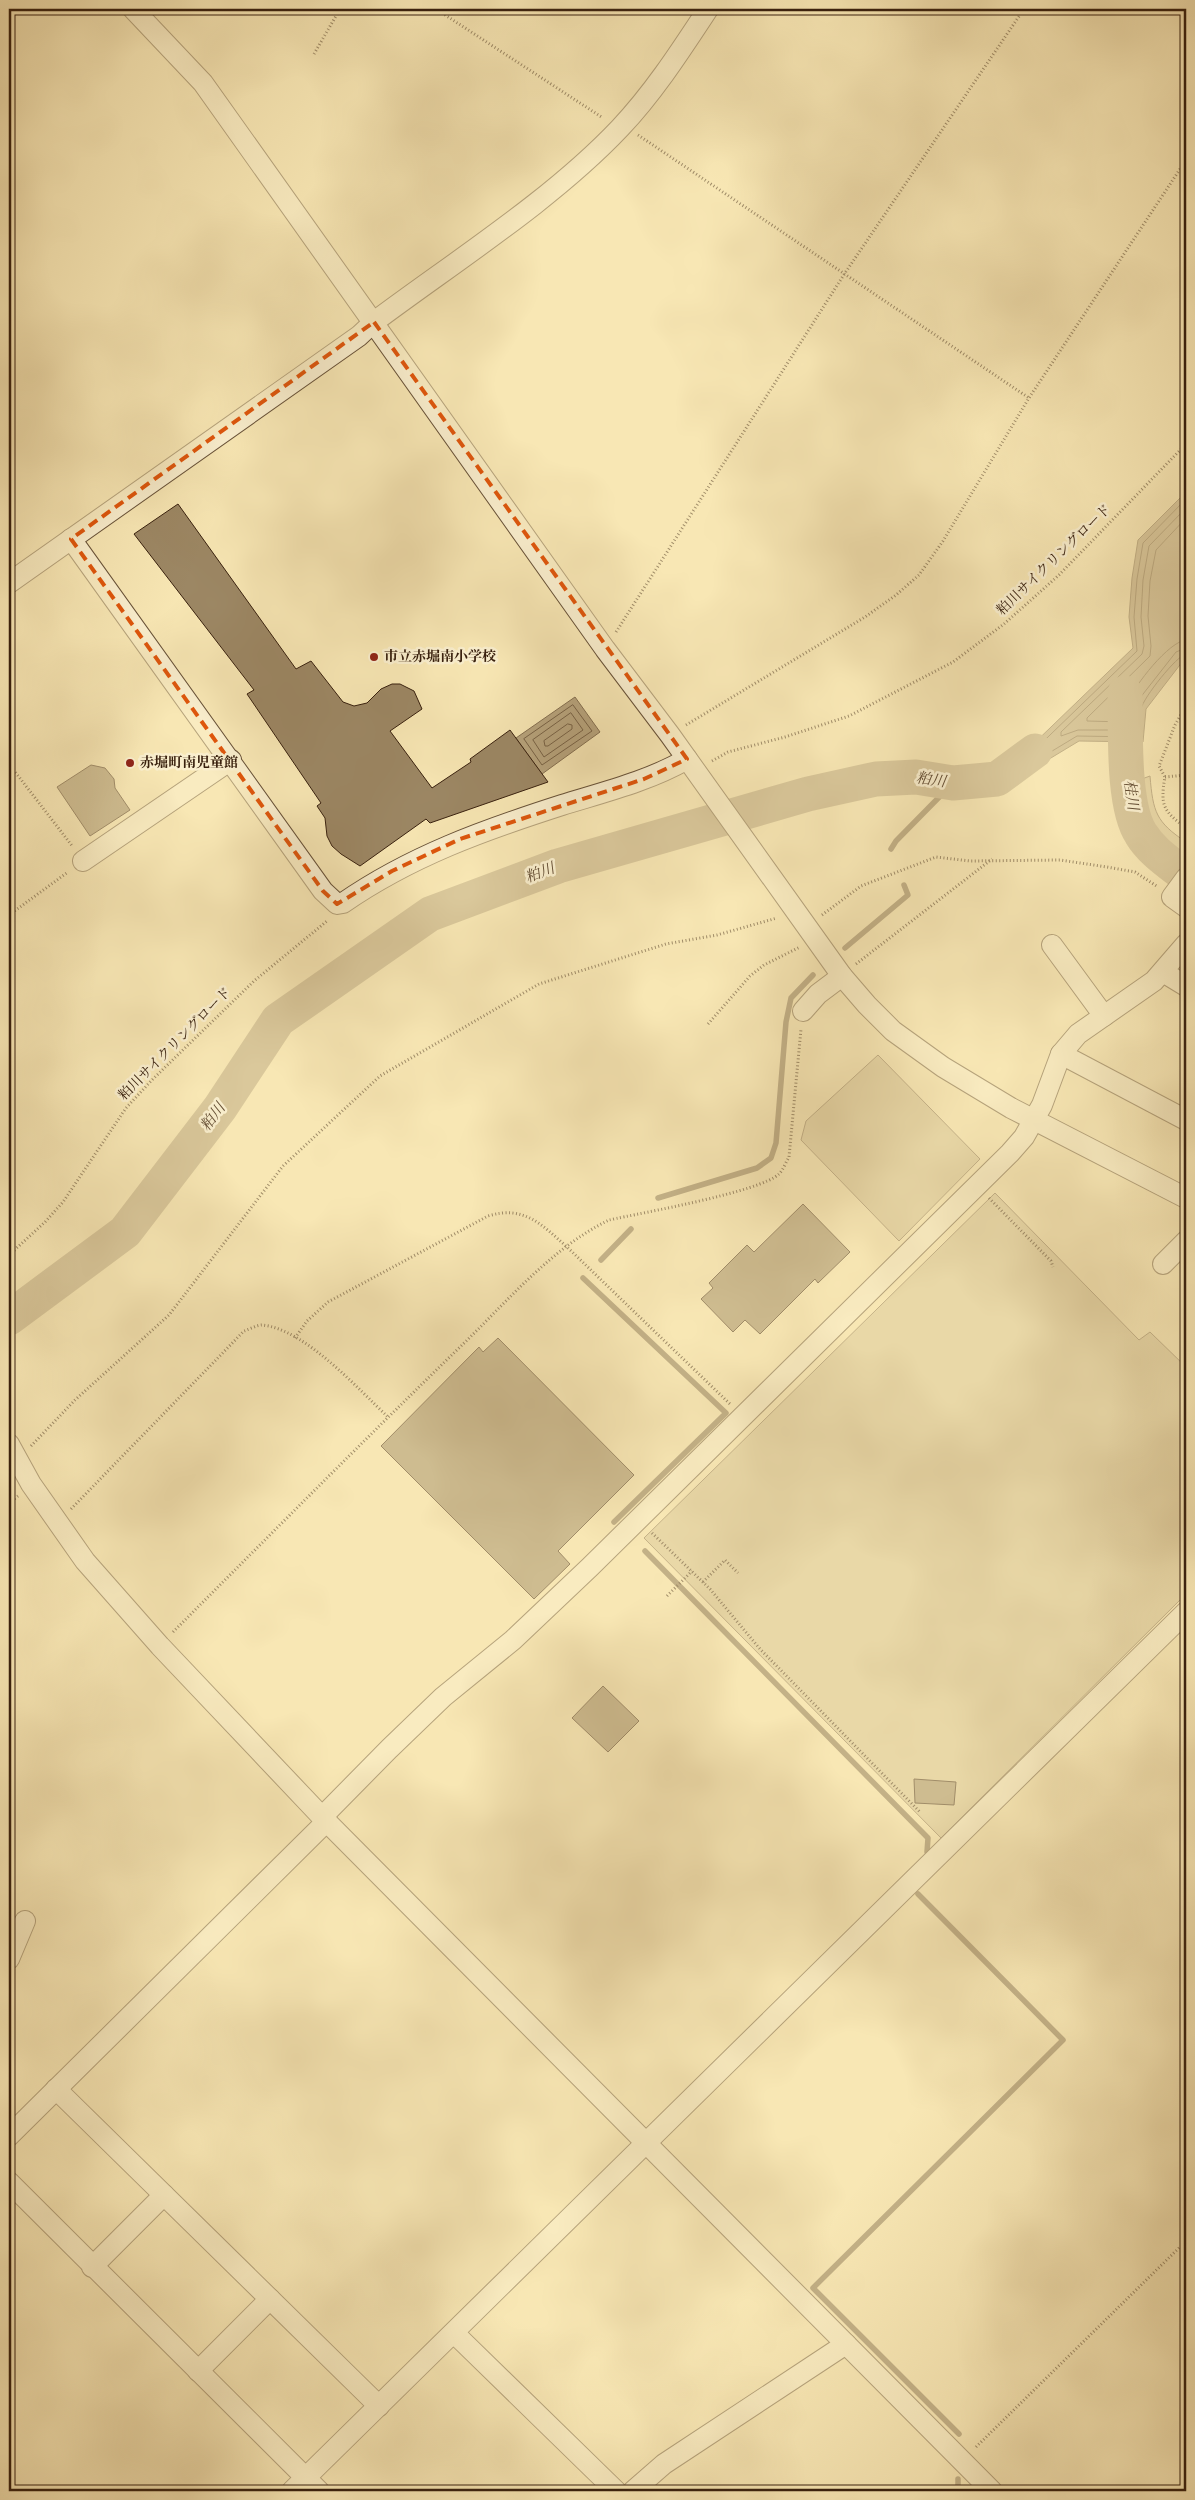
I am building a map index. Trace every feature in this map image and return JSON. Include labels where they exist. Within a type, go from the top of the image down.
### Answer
[{"type":"street","points":[[133,9],[204,83],[605,649],[687,759],[704,769],[803,921],[842,976],[867,1006],[909,1043],[943,1067],[1034,1120],[1186,1198]]},
{"type":"street","points":[[9,583],[359,336],[374,322],[523,212],[572,172],[621,127],[654,89],[708,9]]},
{"type":"street","points":[[71,539],[232,760],[323,891],[337,904],[343,903],[392,871],[460,839],[644,779],[687,759]]},
{"type":"street","points":[[83,861],[232,760]]},
{"type":"street","points":[[9,2136],[324,1819],[396,1742],[443,1697],[513,1640],[1010,1153],[1034,1120],[1042,1105],[1061,1054],[1078,1034],[1154,981],[1186,944]]},
{"type":"street","points":[[1052,945],[1104,1016]]},
{"type":"street","points":[[1163,972],[1186,986]]},
{"type":"street","points":[[803,1011],[818,994],[842,976]]},
{"type":"street","points":[[1061,1054],[1186,1120]]},
{"type":"street","points":[[1162,1264],[1186,1241]]},
{"type":"street","points":[[13,1451],[85,1561],[160,1646],[324,1819],[992,2491]]},
{"type":"street","points":[[9,2182],[198,2371],[305,2487],[379,2406],[645,2142],[1184,1619]]},
{"type":"street","points":[[9,1959],[25,1922]]},
{"type":"street","points":[[56,2089],[379,2406]]},
{"type":"street","points":[[92,2267],[164,2195]]},
{"type":"street","points":[[198,2371],[270,2299]]},
{"type":"street","points":[[454,2333],[616,2491]]},
{"type":"street","points":[[632,2491],[664,2464],[846,2344]]},
{"type":"path","points":[[314,54],[340,9]]},
{"type":"path","points":[[436,9],[606,120],[638,136],[1029,398]]},
{"type":"path","points":[[605,649],[845,273],[1024,9]]},
{"type":"path","points":[[670,735],[865,617],[896,595],[919,575],[943,541],[1029,398],[1186,160]]},
{"type":"path","name":"粕川サイクリングロード","points":[[704,769],[728,752],[784,737],[849,716],[953,662],[1004,624],[1059,575],[1186,444]]},
{"type":"path","points":[[1186,706],[1175,725],[1160,766],[1166,777],[1161,797],[1166,812],[1186,828]]},
{"type":"path","points":[[9,764],[83,861],[9,915]]},
{"type":"path","points":[[1166,777],[1186,775]]},
{"type":"path","points":[[708,1024],[750,976],[764,965],[803,921],[861,886],[936,857],[970,861],[992,859],[1060,860],[1135,872],[1180,893]]},
{"type":"path","points":[[842,976],[992,859]]},
{"type":"path","name":"粕川サイクリングロード","points":[[9,1255],[46,1222],[63,1202],[126,1108],[152,1080],[254,982],[330,918]]},
{"type":"path","points":[[13,1451],[75,1400],[169,1315],[283,1166],[380,1076],[539,984],[666,944],[803,921]]},
{"type":"path","points":[[160,1646],[388,1417],[533,1277],[567,1247],[594,1227],[609,1220],[737,1191],[762,1183],[779,1174],[789,1157],[803,1011]]},
{"type":"path","points":[[984,1195],[1051,1261],[1053,1267]]},
{"type":"path","points":[[295,1338],[307,1321],[328,1302],[488,1216],[501,1212],[518,1212],[540,1223],[567,1247],[743,1416]]},
{"type":"path","points":[[58,1522],[244,1331],[261,1325],[277,1329],[295,1338],[324,1357],[388,1417]]},
{"type":"path","points":[[647,1528],[692,1571],[760,1649],[920,1812]]},
{"type":"path","points":[[702,1582],[725,1560],[738,1572]]},
{"type":"path","points":[[667,1596],[692,1571]]},
{"type":"path","points":[[962,2461],[1186,2241]]},
{"type":"highlighted area","points":[[374,322],[687,759],[644,779],[460,839],[392,871],[337,904],[323,891],[71,539]]},
{"type":"shaded area","points":[[1150,776],[1153,799],[1158,815],[1168,828],[1186,842],[1186,865],[1144,827],[1137,805],[1139,780]]},
{"type":"shaded area","points":[[878,1055],[980,1159],[899,1241],[801,1140],[806,1121]]},
{"type":"shaded area","points":[[995,1193],[1139,1340],[1150,1332],[1186,1367],[1186,1594],[941,1838],[644,1538]]},
{"type":"water","points":[[1186,492],[1186,657],[1146,709],[1143,742],[1079,741],[1031,770],[997,779],[1133,648],[1129,617],[1132,578],[1138,540]]},
{"type":"water","points":[[575,697],[600,732],[542,774],[516,738]]},
{"type":"building","points":[[178,504],[296,669],[311,661],[343,702],[354,706],[367,703],[381,689],[392,684],[400,684],[414,691],[422,709],[390,731],[432,788],[471,762],[470,759],[510,730],[548,782],[430,823],[426,819],[360,866],[341,854],[332,846],[327,836],[325,818],[317,806],[321,803],[247,694],[254,690],[134,534]]},
{"type":"building","points":[[91,765],[105,768],[114,779],[115,788],[130,810],[90,836],[57,787]]},
{"type":"building","points":[[803,1204],[850,1252],[818,1283],[815,1279],[760,1334],[745,1320],[733,1332],[701,1299],[713,1288],[709,1283],[747,1245],[754,1252]]},
{"type":"building","points":[[498,1338],[634,1475],[558,1551],[570,1564],[534,1599],[381,1446],[479,1347],[483,1352]]},
{"type":"building","points":[[603,1686],[639,1721],[608,1752],[572,1718]]},
{"type":"building","points":[[914,1779],[956,1782],[954,1805],[915,1803]]},
{"type":"waterway","name":"桂川","points":[[1125,693],[1126,766],[1135,821],[1141,834],[1150,846],[1186,876]]},
{"type":"waterway","name":"粕川","points":[[9,1318],[125,1232],[220,1108],[278,1020],[430,914],[558,866],[808,794],[876,779],[916,777],[953,783],[997,779],[1035,751]]},
{"type":"waterway","points":[[891,849],[896,841],[953,783]]},
{"type":"waterway","points":[[845,948],[908,895],[904,885]]},
{"type":"waterway","points":[[658,1198],[757,1168],[771,1158],[776,1143],[786,1022],[791,998],[813,975]]},
{"type":"waterway","points":[[601,1260],[631,1229]]},
{"type":"waterway","points":[[583,1278],[726,1413],[614,1522]]},
{"type":"waterway","points":[[645,1551],[928,1838],[927,1852]]},
{"type":"waterway","points":[[918,1894],[1063,2040],[813,2288],[959,2434]]},
{"type":"waterway","points":[[953,2491],[958,2487],[958,2479]]},
{"type":"place","name":"市立赤堀南小学校","points":[[374,657]]},
{"type":"place","name":"赤堀町南児童館","points":[[130,763]]}]
